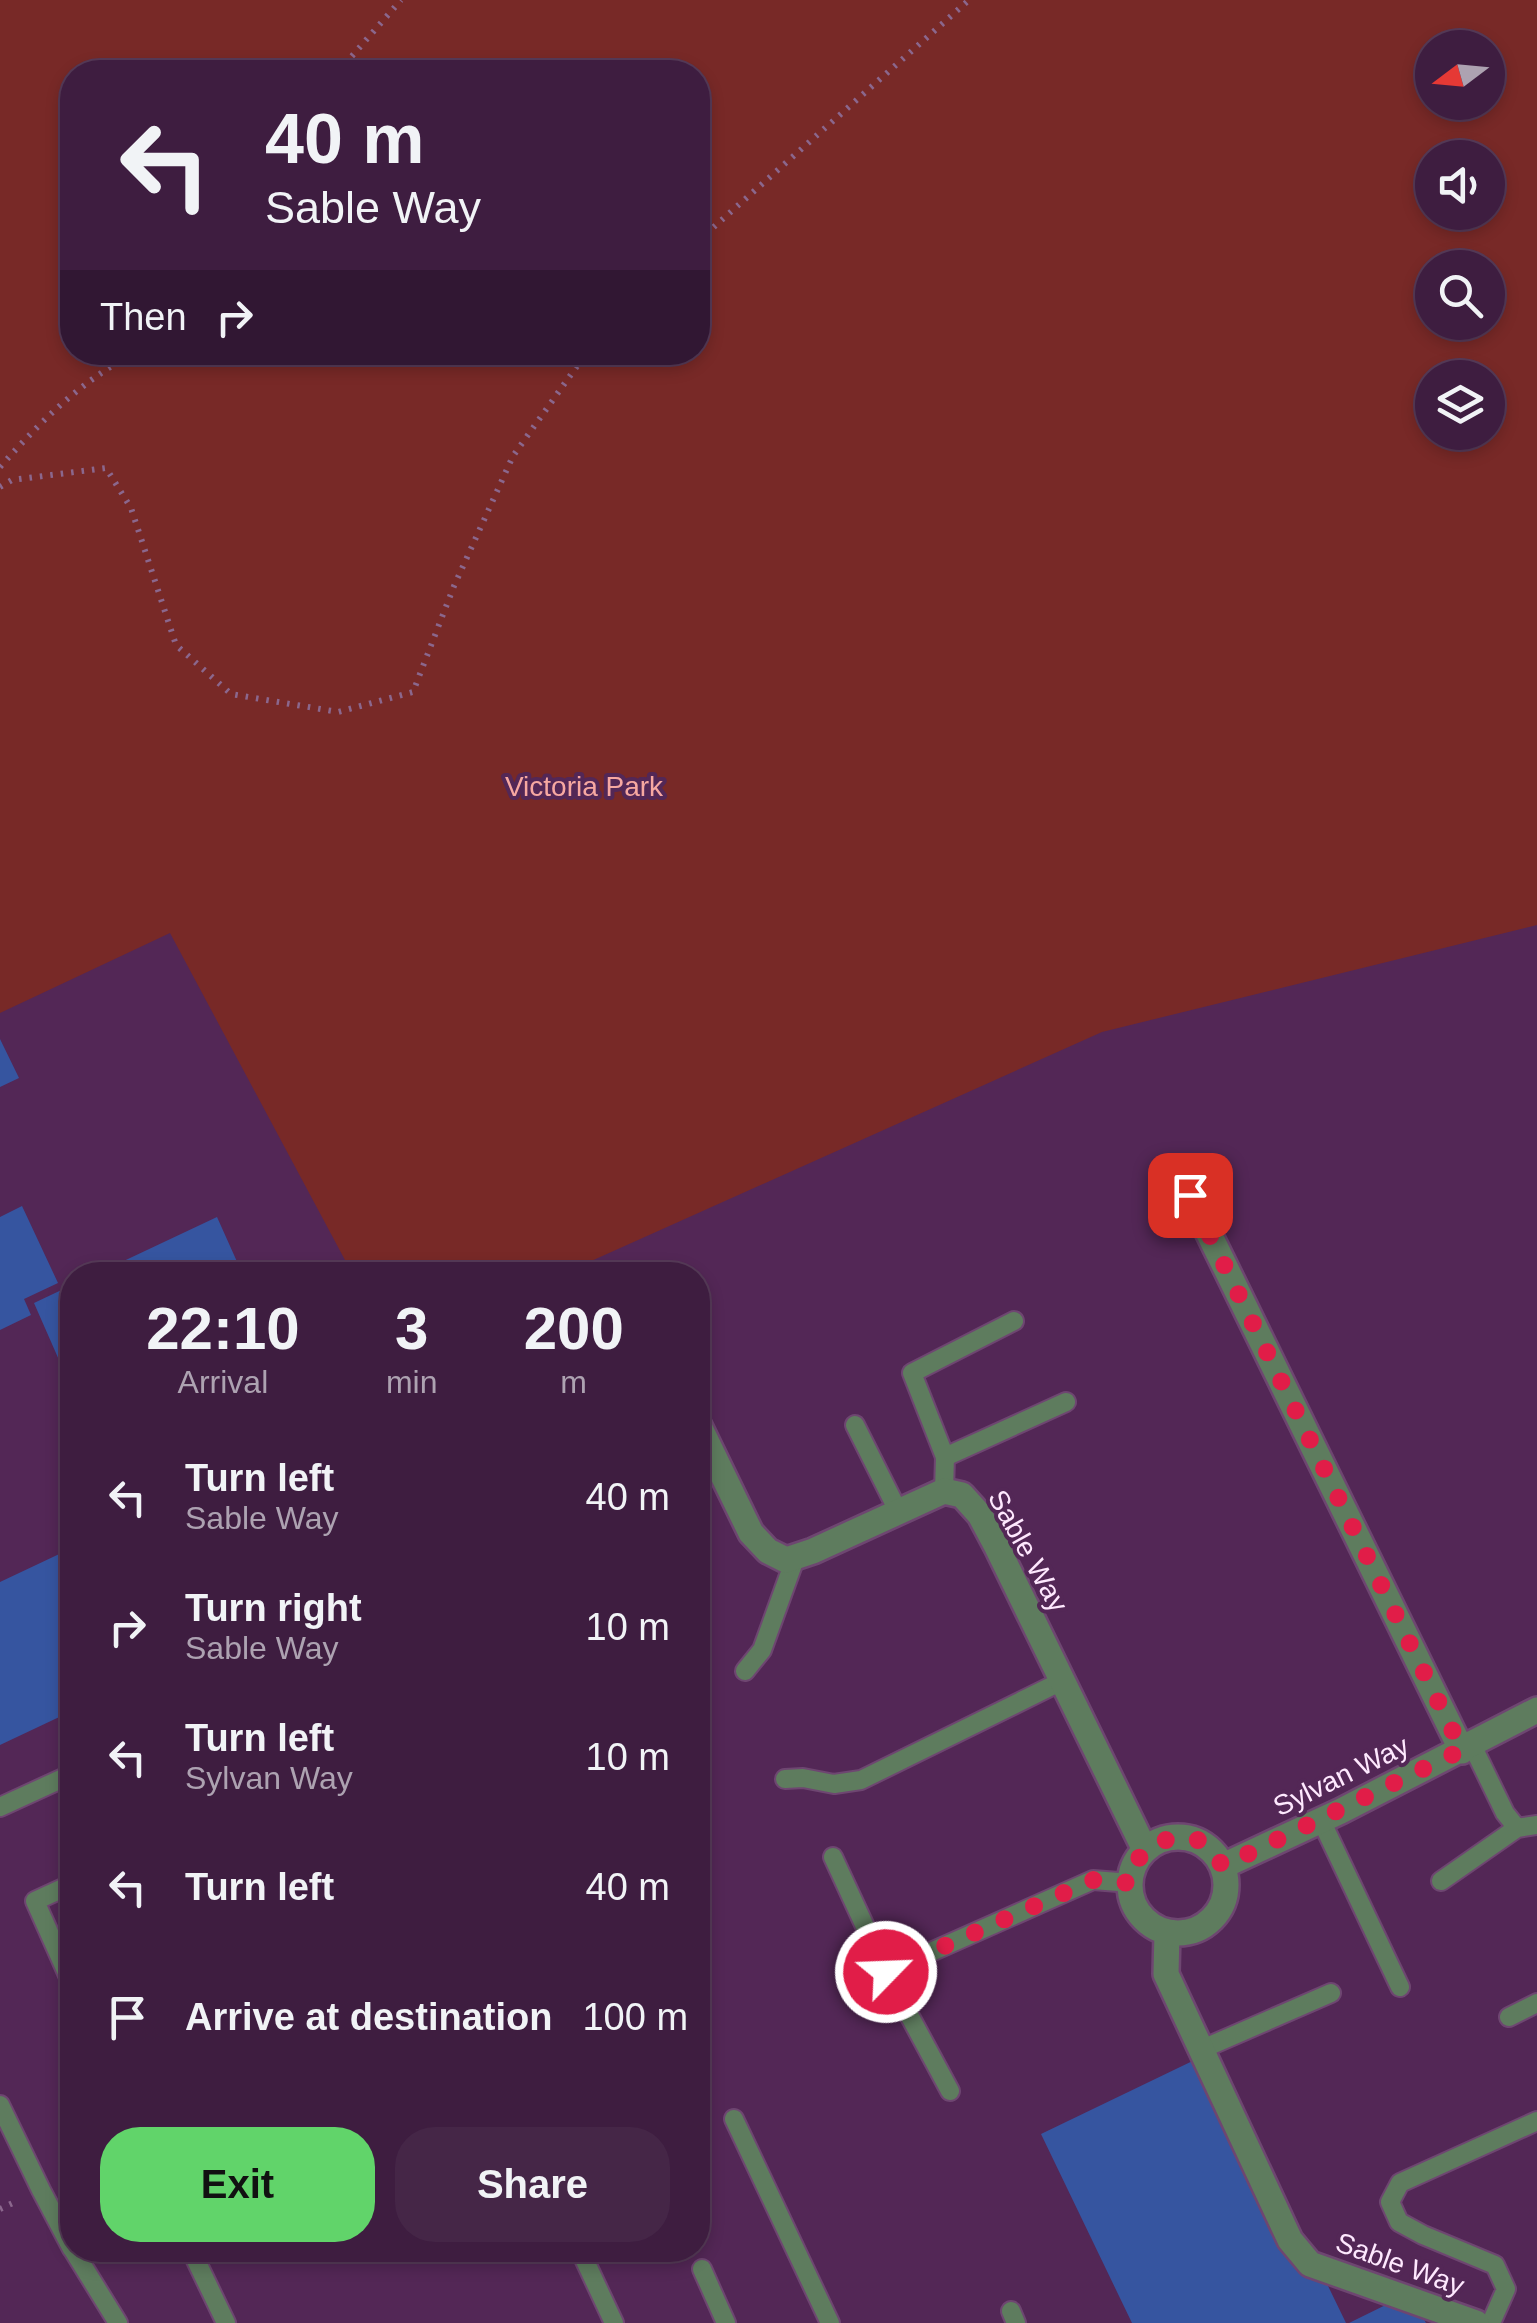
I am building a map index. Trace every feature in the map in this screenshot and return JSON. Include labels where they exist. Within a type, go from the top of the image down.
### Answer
[{"type":"street","points":[[1190,1195],[1467,1748]]},
{"type":"street","points":[[710,1449],[751,1533],[768,1552],[786,1560],[796,1556]]},
{"type":"street","name":"Sable Way","points":[[796,1556],[944,1491],[962,1495],[980,1515],[1145,1850]]},
{"type":"street","name":"Sylvan Way","points":[[1223,1866],[1537,1710]]},
{"type":"street","points":[[1186,1837],[1202,1842],[1223,1866],[1226,1890],[1221,1908],[1205,1926],[1190,1932],[1167,1932],[1146,1921],[1130,1891],[1132,1872],[1145,1850],[1162,1839],[1186,1837]]},
{"type":"street","name":"Sable Way","points":[[1167,1932],[1166,1974],[1290,2240],[1310,2264],[1476,2323]]},
{"type":"lane","points":[[944,1491],[946,1457],[912,1373],[1014,1320]]},
{"type":"lane","points":[[946,1457],[1066,1402]]},
{"type":"lane","points":[[855,1425],[898,1511]]},
{"type":"lane","points":[[745,1671],[762,1650],[796,1556]]},
{"type":"lane","points":[[785,1779],[834,1784],[861,1780],[1062,1681]]},
{"type":"lane","points":[[1467,1748],[1517,1828]]},
{"type":"lane","points":[[0,1807],[60,1780]]},
{"type":"lane","points":[[1321,1820],[1400,1987]]},
{"type":"lane","points":[[1441,1881],[1517,1828],[1537,1825]]},
{"type":"lane","points":[[833,1857],[886,1972],[950,2092]]},
{"type":"lane","points":[[886,1972],[1093,1880],[1131,1883]]},
{"type":"lane","points":[[60,1890],[35,1902],[60,1957]]},
{"type":"lane","points":[[1200,2050],[1331,1993]]},
{"type":"lane","points":[[1510,2017],[1537,2004]]},
{"type":"lane","points":[[0,2105],[60,2227]]},
{"type":"lane","points":[[734,2119],[830,2323]]},
{"type":"lane","points":[[1491,2323],[1506,2289],[1495,2264],[1400,2222],[1390,2202],[1400,2183],[1537,2121]]},
{"type":"lane","points":[[80,2262],[118,2323]]},
{"type":"lane","points":[[197,2262],[226,2323]]},
{"type":"lane","points":[[586,2262],[614,2323]]},
{"type":"lane","points":[[702,2269],[726,2323]]},
{"type":"path","points":[[348,60],[401,0]]},
{"type":"path","points":[[710,230],[970,0]]},
{"type":"path","points":[[0,467],[45,418],[112,365]]},
{"type":"path","points":[[0,487],[12,480],[106,468],[131,508],[176,645],[232,694],[338,712],[413,692],[454,586],[513,456],[579,365]]},
{"type":"green space","name":"Victoria Park","points":[[0,0],[1537,0],[1537,925],[1102,1032],[589,1262],[346,1262],[170,933],[0,1013]]},
{"type":"building","points":[[0,1039],[19,1078],[0,1087]]},
{"type":"building","points":[[22,1206],[58,1283],[24,1299],[31,1315],[0,1330],[0,1217]]},
{"type":"building","points":[[217,1217],[237,1262],[122,1262]]},
{"type":"building","points":[[60,1291],[59,1360],[34,1303]]},
{"type":"building","points":[[60,1554],[60,1717],[0,1745],[0,1582]]},
{"type":"building","points":[[1205,2055],[1248,2121],[1346,2323],[1132,2323],[1041,2134]]},
{"type":"building","points":[[1410,2293],[1426,2323],[1349,2323]]},
{"type":"route","points":[[886,1972],[1093,1880],[1131,1883],[1132,1872],[1145,1850],[1162,1839],[1186,1837],[1202,1842],[1223,1866],[1462,1750],[1190,1195]]}]
